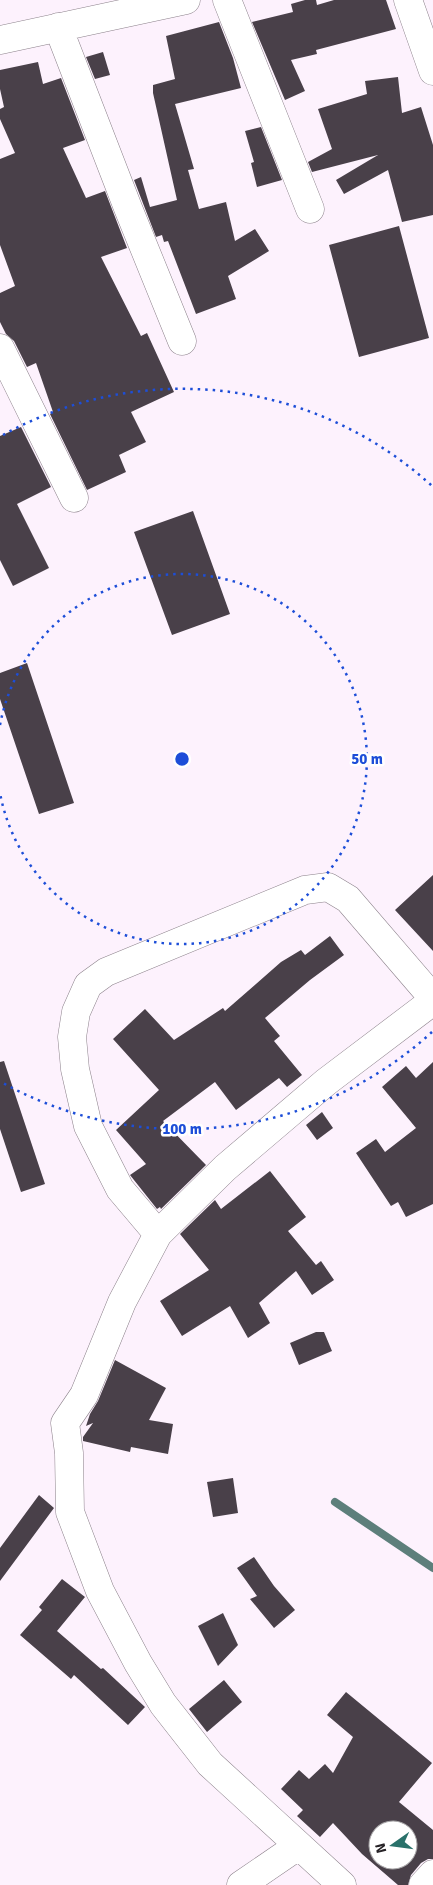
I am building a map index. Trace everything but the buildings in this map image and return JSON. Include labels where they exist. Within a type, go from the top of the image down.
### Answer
[{"type":"street","points":[[0,40],[186,0]]},
{"type":"street","points":[[227,0],[310,209]]},
{"type":"street","points":[[408,0],[433,71]]},
{"type":"street","points":[[58,27],[182,341]]},
{"type":"street","points":[[0,348],[74,498]]},
{"type":"street","points":[[158,1234],[120,1189],[88,1126],[75,1069],[72,1037],[76,1012],[88,985],[106,972],[305,890],[328,886],[348,899],[433,999],[326,1082],[226,1168],[158,1234],[122,1302],[84,1395],[65,1424],[69,1453],[70,1512],[100,1592],[138,1663],[163,1704],[210,1764],[342,1885]]},
{"type":"street","points":[[241,1885],[298,1846]]},
{"type":"street","points":[[423,1885],[433,1874]]},
{"type":"waterway","points":[[335,1502],[433,1568]]}]
